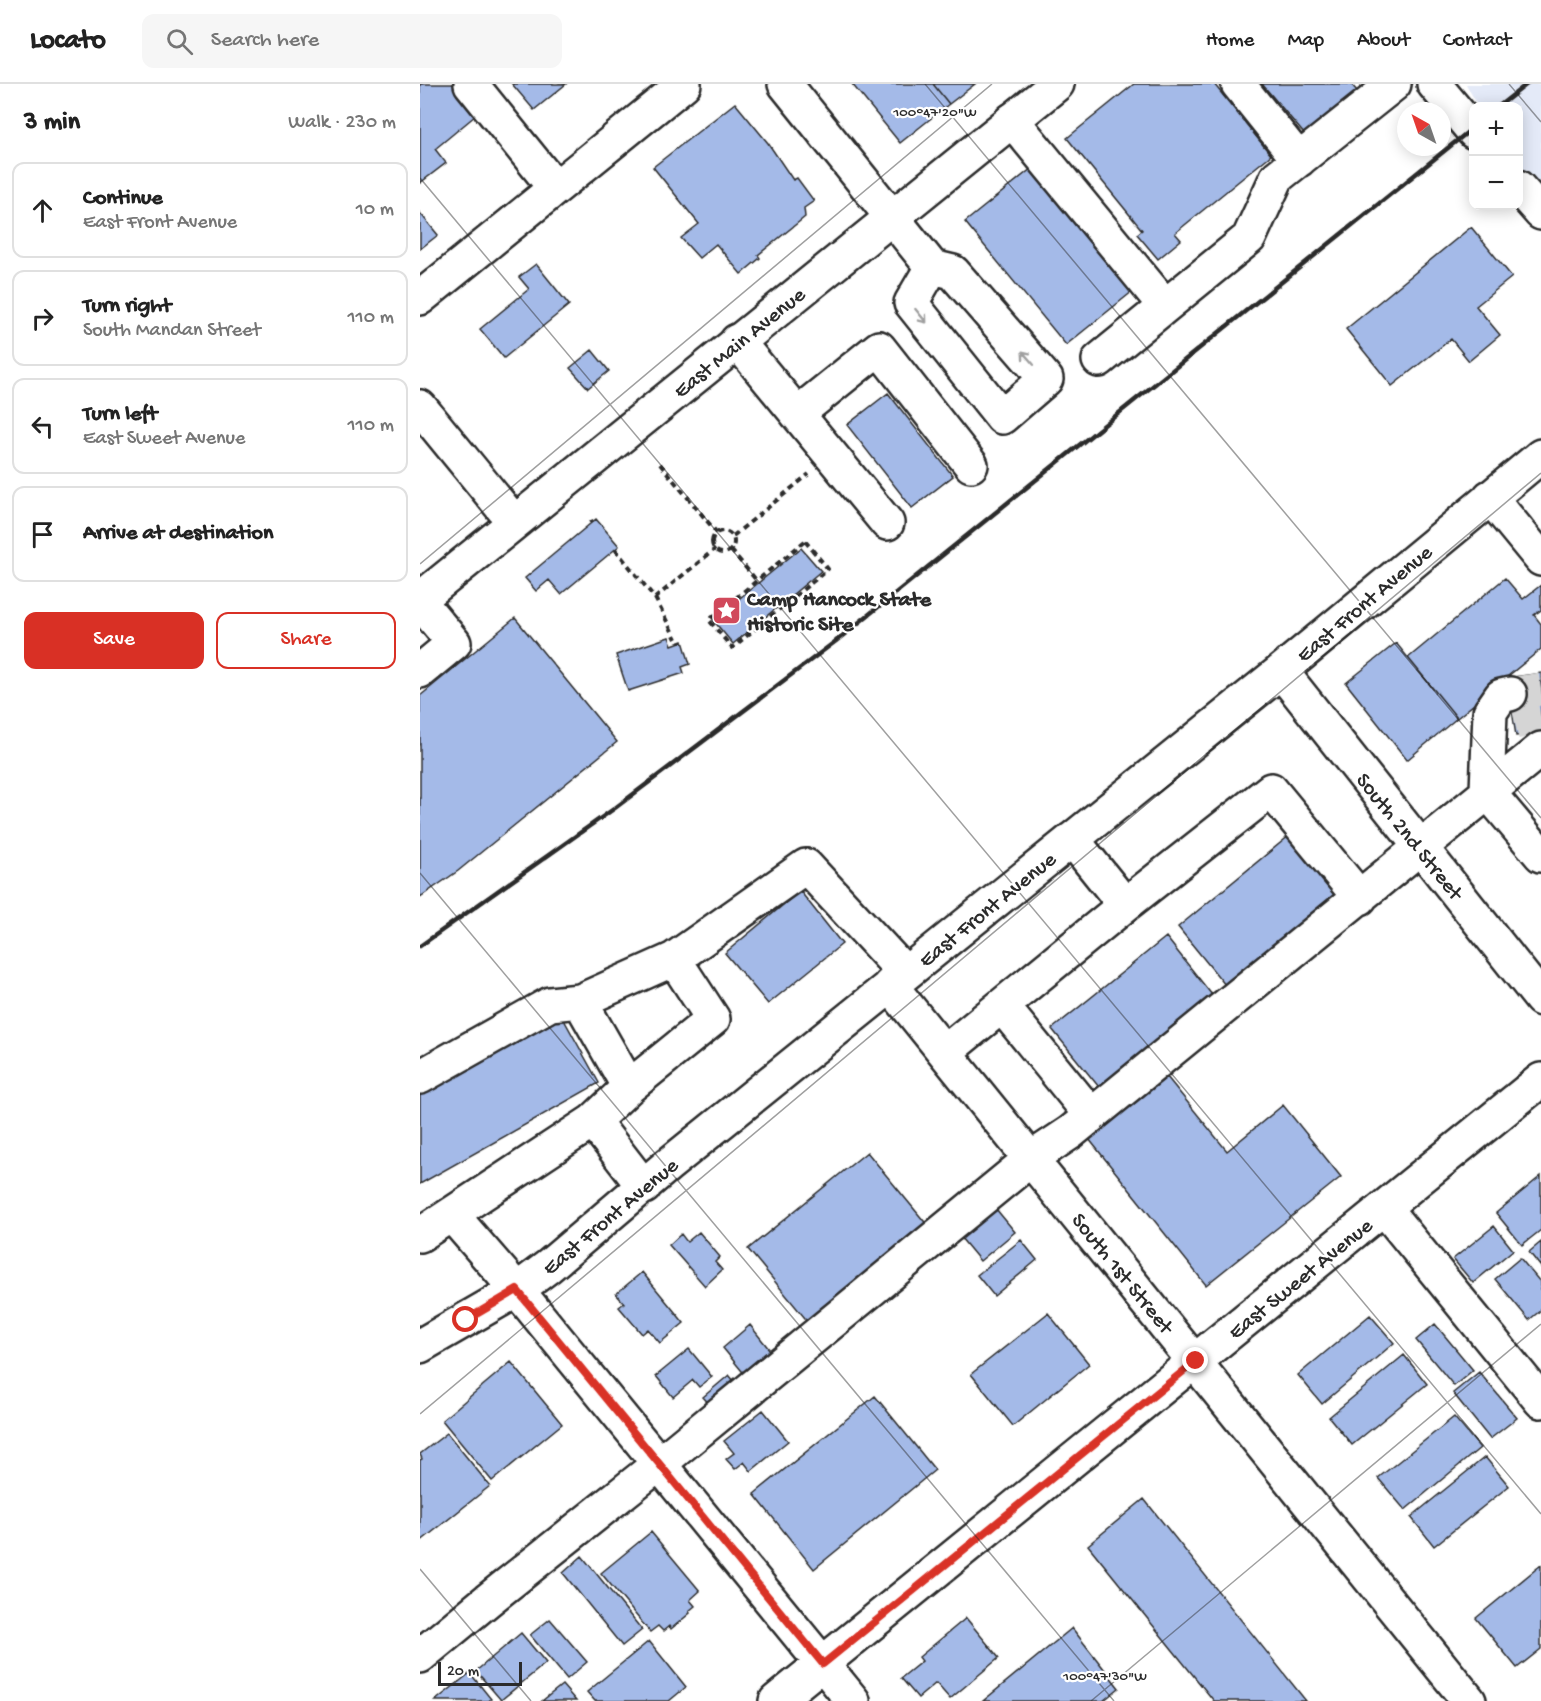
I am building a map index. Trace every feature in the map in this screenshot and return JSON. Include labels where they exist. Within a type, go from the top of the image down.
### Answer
[{"type":"street","points":[[471,84],[555,188]]},
{"type":"street","points":[[420,298],[684,84]]},
{"type":"street","points":[[785,84],[932,267]]},
{"type":"street","name":"East Main Avenue","points":[[420,600],[1057,84]]},
{"type":"street","points":[[1238,84],[1299,160]]},
{"type":"street","points":[[1099,360],[1249,238],[1277,177],[1394,84]]},
{"type":"street","points":[[1434,84],[1469,127]]},
{"type":"street","points":[[1012,120],[1165,306]]},
{"type":"street","points":[[1523,193],[1541,213]]},
{"type":"street","points":[[737,341],[887,523]]},
{"type":"street","points":[[797,414],[879,348],[971,465]]},
{"type":"street","points":[[420,407],[514,522]]},
{"type":"street","name":"East Front Avenue","points":[[420,1346],[517,1290],[1281,671],[1541,456]]},
{"type":"street","points":[[1490,497],[1541,559]]},
{"type":"street","points":[[420,600],[454,643],[420,671]]},
{"type":"street","name":"South 2nd Street","points":[[1281,671],[1541,999]]},
{"type":"street","points":[[1488,791],[1507,709]]},
{"type":"street","points":[[420,1656],[659,1464],[1032,1158],[1071,1132],[1541,749]]},
{"type":"street","points":[[945,1052],[1270,790],[1360,898]]},
{"type":"street","points":[[1488,791],[1541,855]]},
{"type":"street","points":[[1072,839],[1125,905]]},
{"type":"street","name":"South 1st Street","points":[[674,959],[806,866],[876,939],[898,979],[945,1052],[1469,1701]]},
{"type":"street","points":[[420,1077],[550,1004],[580,1001],[674,959],[713,1019],[629,1087],[593,1121],[420,1235]]},
{"type":"street","points":[[580,1001],[629,1087]]},
{"type":"street","points":[[1002,1006],[1091,1115]]},
{"type":"street","name":"East Sweet Avenue","points":[[776,1701],[1541,1080]]},
{"type":"street","points":[[593,1121],[644,1186]]},
{"type":"street","points":[[1384,1208],[1541,1401]]},
{"type":"street","points":[[452,1215],[517,1290],[853,1701]]},
{"type":"path","points":[[660,464],[717,533]]},
{"type":"path","points":[[733,536],[817,468]]},
{"type":"path","points":[[724,531],[733,536],[734,544],[731,550],[721,553],[715,549],[713,539],[717,533],[724,531]]},
{"type":"path","points":[[805,541],[828,569],[732,648],[709,620],[757,581],[805,541]]},
{"type":"path","points":[[615,549],[656,598],[676,639]]},
{"type":"path","points":[[656,598],[715,549]]},
{"type":"path","points":[[731,550],[757,581]]},
{"type":"shaded area","points":[[1466,84],[1541,84],[1541,219],[1523,186],[1523,102],[1476,102]]},
{"type":"building","points":[[420,84],[459,84],[481,111],[435,149],[446,163],[420,183]]},
{"type":"building","points":[[512,84],[566,84],[534,110]]},
{"type":"building","points":[[852,84],[933,84],[949,104],[900,143]]},
{"type":"building","points":[[933,84],[975,84],[949,104]]},
{"type":"building","points":[[1134,84],[1214,84],[1271,155],[1175,233],[1181,240],[1158,259],[1137,234],[1142,230],[1067,138]]},
{"type":"building","points":[[1262,84],[1351,84],[1357,91],[1305,135]]},
{"type":"building","points":[[735,103],[768,143],[793,180],[797,178],[814,201],[804,208],[805,217],[758,255],[760,258],[741,274],[716,244],[699,258],[681,238],[699,224],[653,167]]},
{"type":"building","points":[[1037,164],[1138,287],[1066,345],[965,222]]},
{"type":"building","points":[[420,213],[438,235],[420,249]]},
{"type":"building","points":[[1471,227],[1512,277],[1476,306],[1500,335],[1469,361],[1451,339],[1392,386],[1346,329]]},
{"type":"building","points":[[536,264],[569,305],[504,358],[480,329],[529,289],[519,277]]},
{"type":"building","points":[[592,350],[609,371],[588,388],[570,368]]},
{"type":"building","points":[[888,393],[953,476],[912,508],[847,425]]},
{"type":"building","points":[[596,519],[619,546],[561,594],[549,580],[536,591],[525,578]]},
{"type":"building","points":[[801,548],[821,571],[733,644],[713,620]]},
{"type":"building","points":[[1505,578],[1523,599],[1541,585],[1541,610],[1534,615],[1541,624],[1541,649],[1457,718],[1408,658]]},
{"type":"building","points":[[515,618],[617,742],[458,871],[420,897],[420,696]]},
{"type":"building","points":[[669,637],[672,645],[683,641],[690,664],[682,667],[684,673],[628,691],[616,655]]},
{"type":"building","points":[[1396,643],[1457,718],[1407,760],[1346,683]]},
{"type":"building","points":[[1541,673],[1541,733],[1516,736],[1507,678]]},
{"type":"building","points":[[1290,835],[1343,899],[1230,991],[1178,927]]},
{"type":"building","points":[[800,891],[842,944],[768,1004],[725,953]]},
{"type":"building","points":[[1166,937],[1216,1000],[1103,1092],[1052,1029]]},
{"type":"building","points":[[558,1009],[599,1083],[420,1184],[420,1086]]},
{"type":"building","points":[[1167,1077],[1227,1151],[1283,1105],[1341,1177],[1206,1285],[1089,1139]]},
{"type":"building","points":[[867,1152],[933,1232],[814,1329],[748,1249]]},
{"type":"building","points":[[1541,1176],[1541,1230],[1522,1245],[1496,1213]]},
{"type":"building","points":[[996,1209],[1015,1232],[980,1261],[961,1238]]},
{"type":"building","points":[[1494,1226],[1513,1250],[1473,1283],[1453,1259]]},
{"type":"building","points":[[699,1232],[720,1257],[715,1262],[722,1270],[705,1286],[669,1245],[681,1234],[687,1242]]},
{"type":"building","points":[[1021,1240],[1037,1260],[994,1296],[977,1275]]},
{"type":"building","points":[[1541,1242],[1541,1267],[1529,1252]]},
{"type":"building","points":[[1520,1258],[1541,1283],[1541,1310],[1529,1320],[1495,1279]]},
{"type":"building","points":[[642,1272],[684,1323],[660,1343],[648,1329],[642,1334],[619,1307],[624,1303],[616,1294]]},
{"type":"building","points":[[1048,1313],[1089,1364],[1013,1426],[971,1374]]},
{"type":"building","points":[[1370,1315],[1394,1343],[1322,1404],[1298,1375]]},
{"type":"building","points":[[1435,1324],[1473,1370],[1454,1386],[1416,1340]]},
{"type":"building","points":[[750,1325],[773,1354],[746,1376],[723,1348]]},
{"type":"building","points":[[689,1349],[712,1377],[699,1387],[693,1380],[673,1397],[656,1376]]},
{"type":"building","points":[[1404,1355],[1427,1384],[1352,1445],[1329,1417]]},
{"type":"building","points":[[511,1362],[562,1424],[492,1481],[442,1420]]},
{"type":"building","points":[[1479,1372],[1517,1418],[1490,1439],[1453,1393]]},
{"type":"building","points":[[729,1375],[740,1388],[714,1409],[703,1397]]},
{"type":"building","points":[[875,1396],[935,1470],[814,1569],[754,1494]]},
{"type":"building","points":[[763,1410],[788,1441],[751,1471],[744,1462],[735,1469],[726,1459],[734,1453],[724,1441]]},
{"type":"building","points":[[1454,1417],[1480,1448],[1405,1510],[1378,1478]]},
{"type":"building","points":[[447,1433],[490,1486],[420,1542],[420,1460],[422,1459],[420,1454]]},
{"type":"building","points":[[1485,1457],[1509,1486],[1434,1546],[1411,1517]]},
{"type":"building","points":[[1144,1499],[1306,1701],[1214,1701],[1088,1545]]},
{"type":"building","points":[[651,1532],[700,1591],[690,1600],[695,1606],[689,1611],[690,1613],[671,1629],[669,1626],[663,1631],[658,1626],[650,1632],[601,1573]]},
{"type":"building","points":[[582,1556],[642,1630],[622,1646],[563,1573]]},
{"type":"building","points":[[1541,1565],[1541,1649],[1517,1668],[1476,1618]]},
{"type":"building","points":[[966,1618],[999,1658],[950,1699],[936,1683],[918,1698],[901,1678],[922,1661],[919,1657]]},
{"type":"building","points":[[550,1619],[587,1662],[567,1679],[530,1635]]},
{"type":"building","points":[[1072,1628],[1119,1688],[1103,1701],[983,1701]]},
{"type":"building","points":[[521,1633],[546,1663],[501,1700],[476,1671]]},
{"type":"building","points":[[649,1641],[686,1687],[669,1701],[595,1701],[587,1692]]},
{"type":"building","points":[[470,1673],[491,1699],[488,1701],[435,1701]]},
{"type":"building","points":[[562,1685],[576,1701],[542,1701]]},
{"type":"tunnel","points":[[1510,694],[1541,689]]},
{"type":"tunnel","points":[[1515,723],[1541,717]]},
{"type":"railway","points":[[1504,102],[1527,84]]},
{"type":"railway","points":[[420,946],[615,808],[836,641],[1469,131]]},
{"type":"place","name":"Camp Hancock State Historic Site","points":[[726,610]]},
{"type":"route","points":[[466,1320],[517,1290],[823,1664],[1196,1361]]}]
